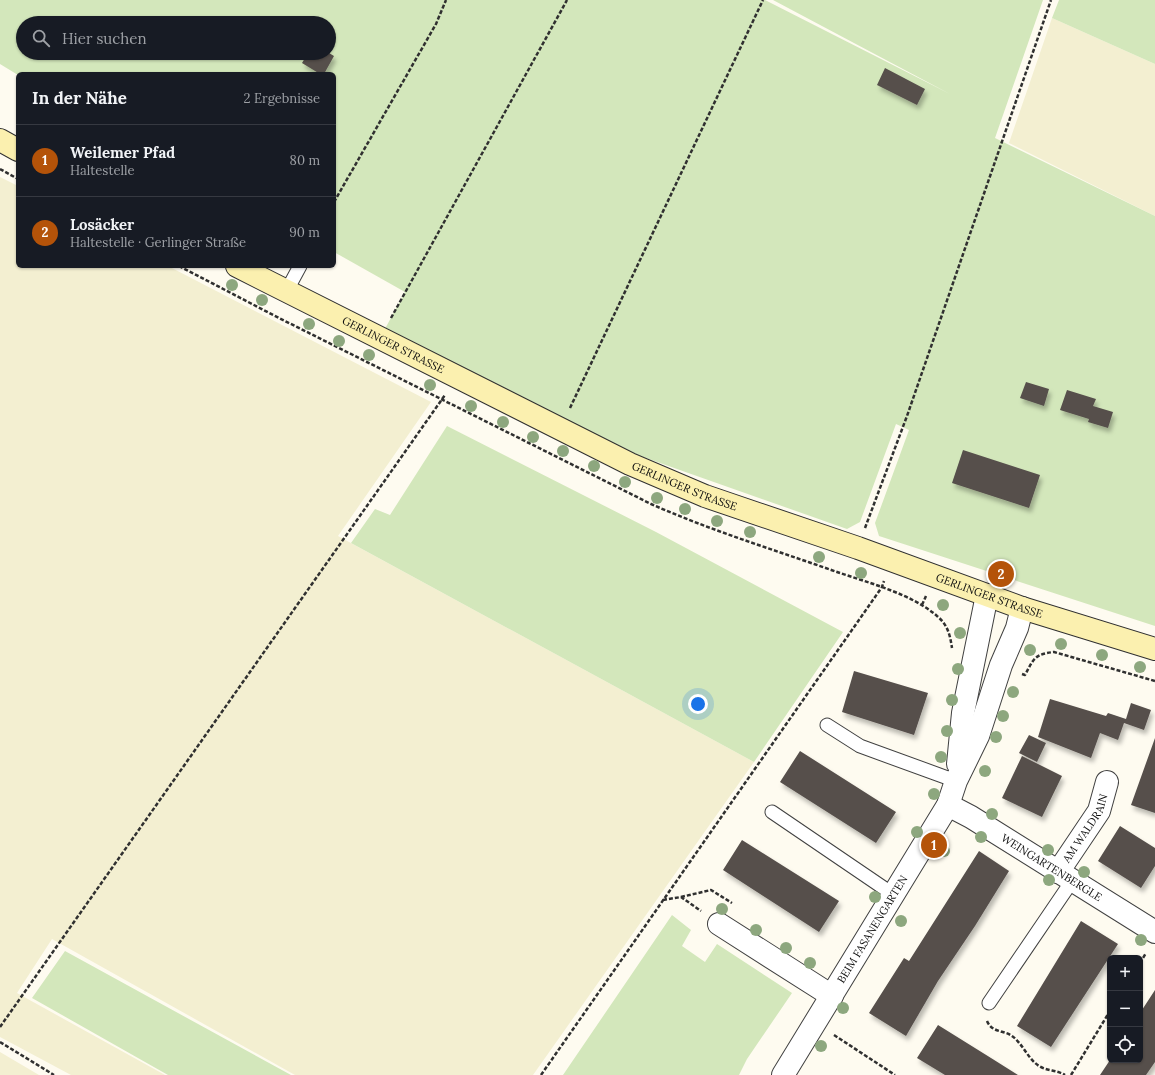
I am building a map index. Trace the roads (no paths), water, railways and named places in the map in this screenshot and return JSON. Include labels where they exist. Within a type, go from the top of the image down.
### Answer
[{"type":"main road","points":[[0,140],[16,149]]},
{"type":"main road","name":"GERLINGER STRASSE","points":[[241,268],[630,464],[705,496],[858,548],[1022,608],[1155,649]]},
{"type":"street","name":"BEIM FASANENGARTEN","points":[[956,781],[963,713],[987,595]]},
{"type":"street","name":"BEIM FASANENGARTEN","points":[[783,1075],[948,805],[956,781],[978,736],[1001,665],[1017,628],[1022,608]]},
{"type":"street","name":"AM WALDRAIN","points":[[1065,877],[1099,811],[1106,782]]},
{"type":"street","name":"WEINGARTENBERGLE","points":[[948,805],[971,817],[1155,932]]},
{"type":"street","points":[[719,924],[832,996]]},
{"type":"lane","points":[[286,292],[299,268]]},
{"type":"lane","points":[[827,725],[860,746],[956,781]]},
{"type":"lane","points":[[772,812],[894,895]]},
{"type":"lane","points":[[989,1003],[1065,877]]},
{"type":"place","name":"Losäcker","points":[[1001,574]]},
{"type":"place","name":"Weilemer Pfad","points":[[934,845]]}]
